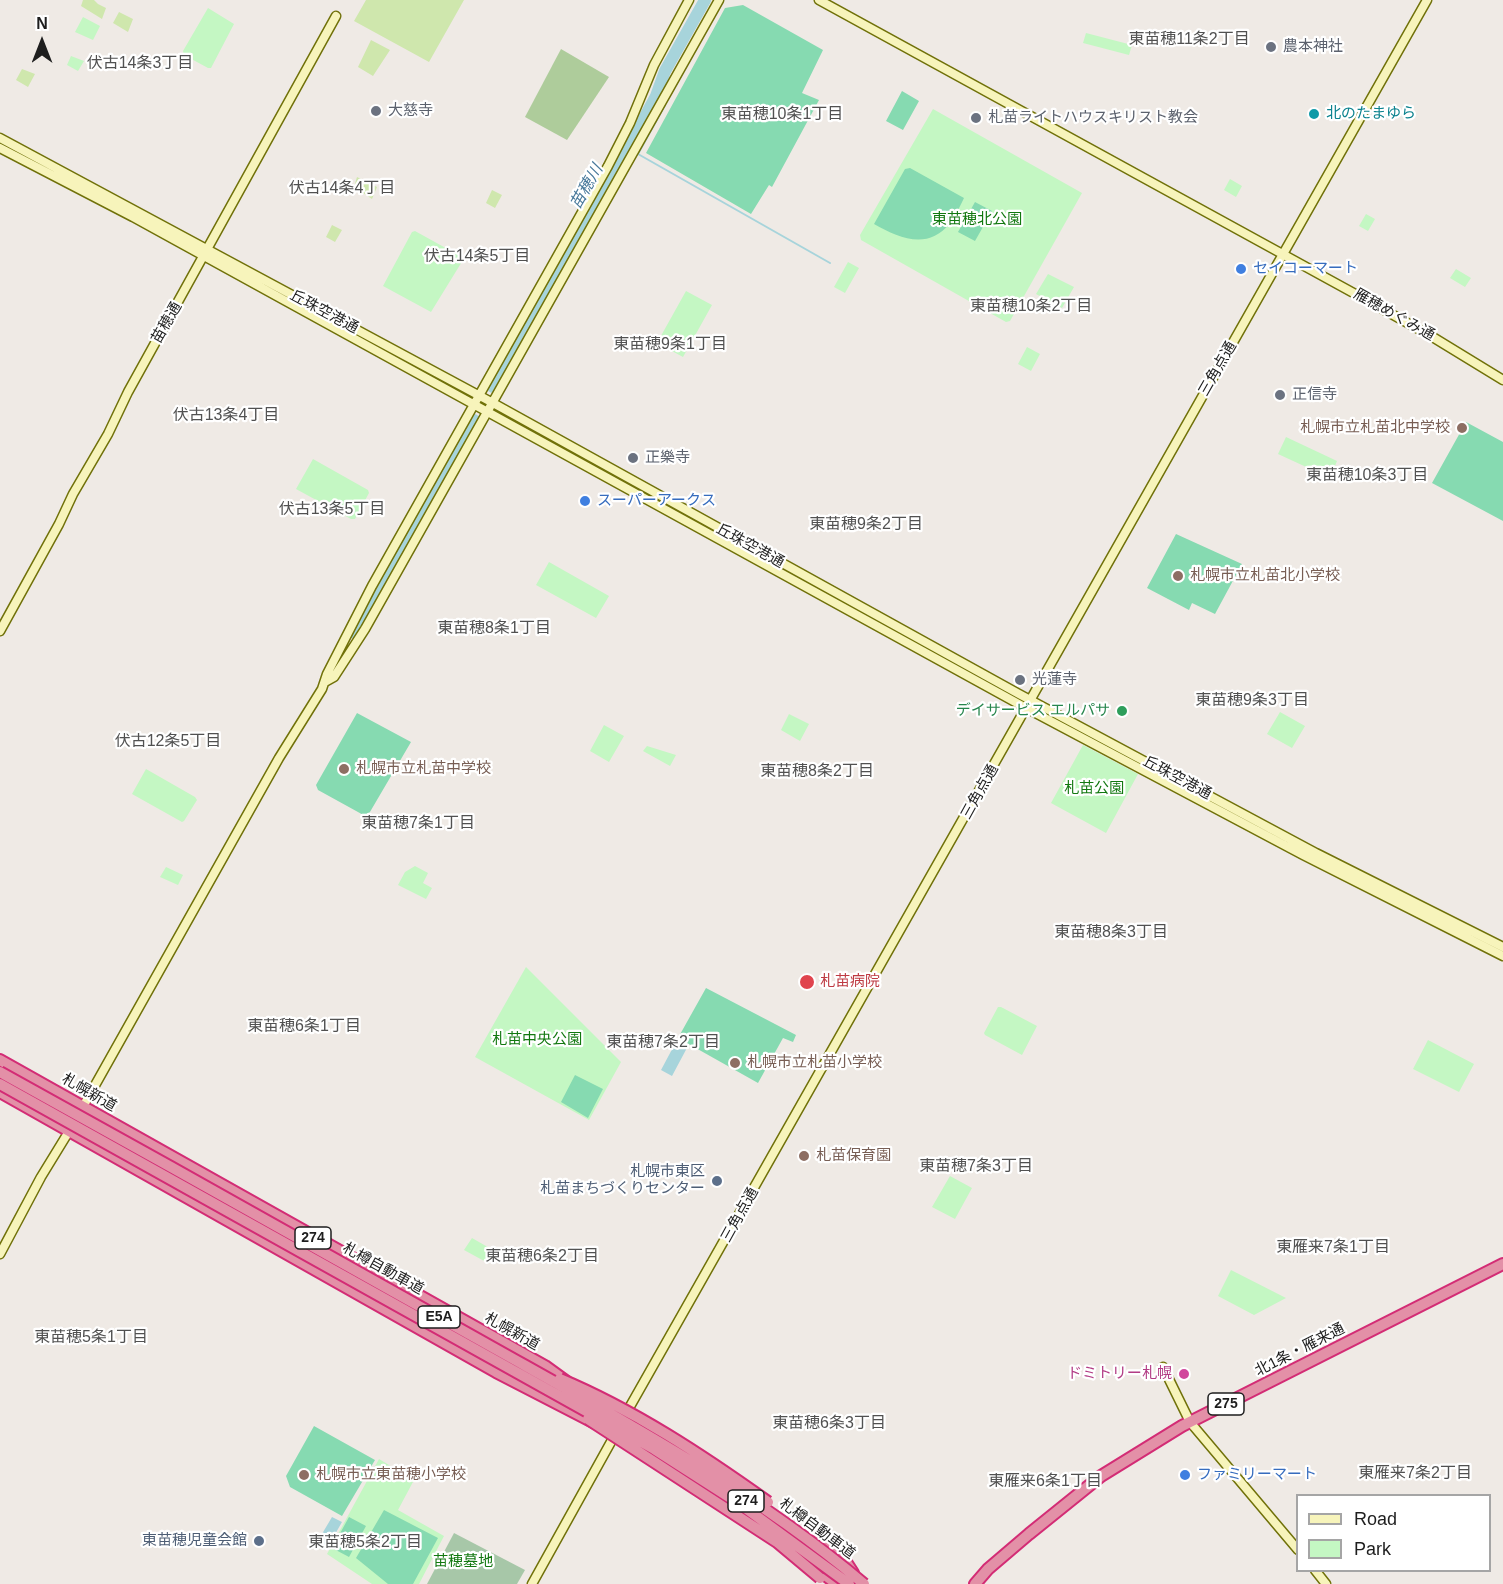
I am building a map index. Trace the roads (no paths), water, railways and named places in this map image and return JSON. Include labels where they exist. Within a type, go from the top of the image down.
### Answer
[{"type":"highway","name":"札幌新道","points":[[0,1060],[544,1366],[851,1578],[869,1584]]},
{"type":"highway","name":"札樽自動車道","points":[[0,1072],[518,1367],[654,1449],[851,1578]]},
{"type":"highway","name":"札樽自動車道","points":[[0,1084],[518,1367],[617,1418],[790,1524],[864,1584]]},
{"type":"highway","name":"274","points":[[0,1092],[496,1372],[616,1433],[712,1490],[837,1584]]},
{"type":"highway","name":"北1条・雁来通","points":[[975,1584],[988,1569],[1101,1476],[1190,1422],[1503,1264]]},
{"type":"highway","points":[[518,1367],[593,1393],[647,1422],[731,1475],[844,1559],[851,1578]]},
{"type":"highway","points":[[518,1367],[777,1542],[823,1581]]},
{"type":"street","points":[[0,1254],[41,1177],[69,1132],[279,758],[325,682],[351,625],[608,166],[630,123],[654,65],[689,0]]},
{"type":"street","points":[[325,682],[334,677],[366,629],[719,0]]},
{"type":"street","name":"雁穂めぐみ通","points":[[819,0],[1431,336],[1503,380]]},
{"type":"street","name":"三角点通","points":[[532,1584],[623,1419],[928,885],[1427,0]]},
{"type":"street","name":"苗穂通","points":[[0,631],[198,264],[336,16]]},
{"type":"street","name":"丘珠空港通","points":[[0,138],[1303,855],[1503,956]]},
{"type":"street","name":"丘珠空港通","points":[[0,148],[206,253]]},
{"type":"street","name":"丘珠空港通","points":[[1028,704],[1503,947]]},
{"type":"street","points":[[1163,1367],[1190,1422],[1296,1548]]},
{"type":"street","points":[[1317,1572],[1326,1584]]},
{"type":"water","points":[[677,1040],[688,1046],[672,1076],[661,1070]]},
{"type":"water","points":[[332,1517],[342,1522],[326,1550],[316,1544]]},
{"type":"waterway","name":"苗穂川","points":[[493,387],[629,146],[656,96],[665,71],[705,0]]},
{"type":"waterway","points":[[665,105],[638,154],[830,263]]},
{"type":"waterway","name":"苗穂川","points":[[355,633],[474,420]]},
{"type":"place","name":"農本神社","points":[[1271,47]]},
{"type":"place","name":"大慈寺","points":[[376,111]]},
{"type":"place","name":"北のたまゆら","points":[[1314,114]]},
{"type":"place","name":"札苗ライトハウスキリスト教会","points":[[976,118]]},
{"type":"place","name":"セイコーマート","points":[[1241,269]]},
{"type":"place","name":"正信寺","points":[[1280,395]]},
{"type":"place","name":"札幌市立札苗北中学校","points":[[1462,428]]},
{"type":"place","name":"正樂寺","points":[[633,458]]},
{"type":"place","name":"スーパーアークス","points":[[585,501]]},
{"type":"place","name":"札幌市立札苗北小学校","points":[[1178,576]]},
{"type":"place","name":"光蓮寺","points":[[1020,680]]},
{"type":"place","name":"デイサービス エルパサ","points":[[1122,711]]},
{"type":"place","name":"札幌市立札苗中学校","points":[[344,769]]},
{"type":"place","name":"札苗病院","points":[[807,982]]},
{"type":"place","name":"札幌市立札苗小学校","points":[[735,1063]]},
{"type":"place","name":"札苗保育園","points":[[804,1156]]},
{"type":"place","name":"札幌市東区 札苗まちづくりセンター","points":[[717,1181]]},
{"type":"place","name":"ドミトリー札幌","points":[[1184,1374]]},
{"type":"place","name":"札幌市立東苗穂小学校","points":[[304,1475]]},
{"type":"place","name":"ファミリーマート","points":[[1185,1475]]},
{"type":"place","name":"東苗穂児童会館","points":[[259,1541]]},
{"type":"district","name":"東苗穂11条2丁目","points":[[1189,40]]},
{"type":"district","name":"伏古14条3丁目","points":[[140,64]]},
{"type":"district","name":"東苗穂10条1丁目","points":[[782,115]]},
{"type":"district","name":"伏古14条4丁目","points":[[342,189]]},
{"type":"district","name":"伏古14条5丁目","points":[[477,257]]},
{"type":"district","name":"東苗穂10条2丁目","points":[[1031,307]]},
{"type":"district","name":"東苗穂9条1丁目","points":[[670,345]]},
{"type":"district","name":"伏古13条4丁目","points":[[226,416]]},
{"type":"district","name":"東苗穂10条3丁目","points":[[1367,476]]},
{"type":"district","name":"伏古13条5丁目","points":[[332,510]]},
{"type":"district","name":"東苗穂9条2丁目","points":[[866,525]]},
{"type":"district","name":"東苗穂8条1丁目","points":[[494,629]]},
{"type":"district","name":"東苗穂9条3丁目","points":[[1252,701]]},
{"type":"district","name":"伏古12条5丁目","points":[[168,742]]},
{"type":"district","name":"東苗穂8条2丁目","points":[[817,772]]},
{"type":"district","name":"東苗穂7条1丁目","points":[[418,824]]},
{"type":"district","name":"東苗穂8条3丁目","points":[[1111,933]]},
{"type":"district","name":"東苗穂6条1丁目","points":[[304,1027]]},
{"type":"district","name":"東苗穂7条2丁目","points":[[663,1043]]},
{"type":"district","name":"東苗穂7条3丁目","points":[[976,1167]]},
{"type":"district","name":"東雁来7条1丁目","points":[[1333,1248]]},
{"type":"district","name":"東苗穂6条2丁目","points":[[542,1257]]},
{"type":"district","name":"東苗穂5条1丁目","points":[[91,1338]]},
{"type":"district","name":"東苗穂6条3丁目","points":[[829,1424]]},
{"type":"district","name":"東雁来7条2丁目","points":[[1415,1474]]},
{"type":"district","name":"東雁来6条1丁目","points":[[1045,1482]]},
{"type":"district","name":"東苗穂5条2丁目","points":[[365,1543]]},
{"type":"park label","name":"東苗穂北公園","points":[[977,220]]},
{"type":"park label","name":"札苗公園","points":[[1094,789]]},
{"type":"park label","name":"札苗中央公園","points":[[537,1040]]},
{"type":"park label","name":"苗穂墓地","points":[[463,1562]]}]
